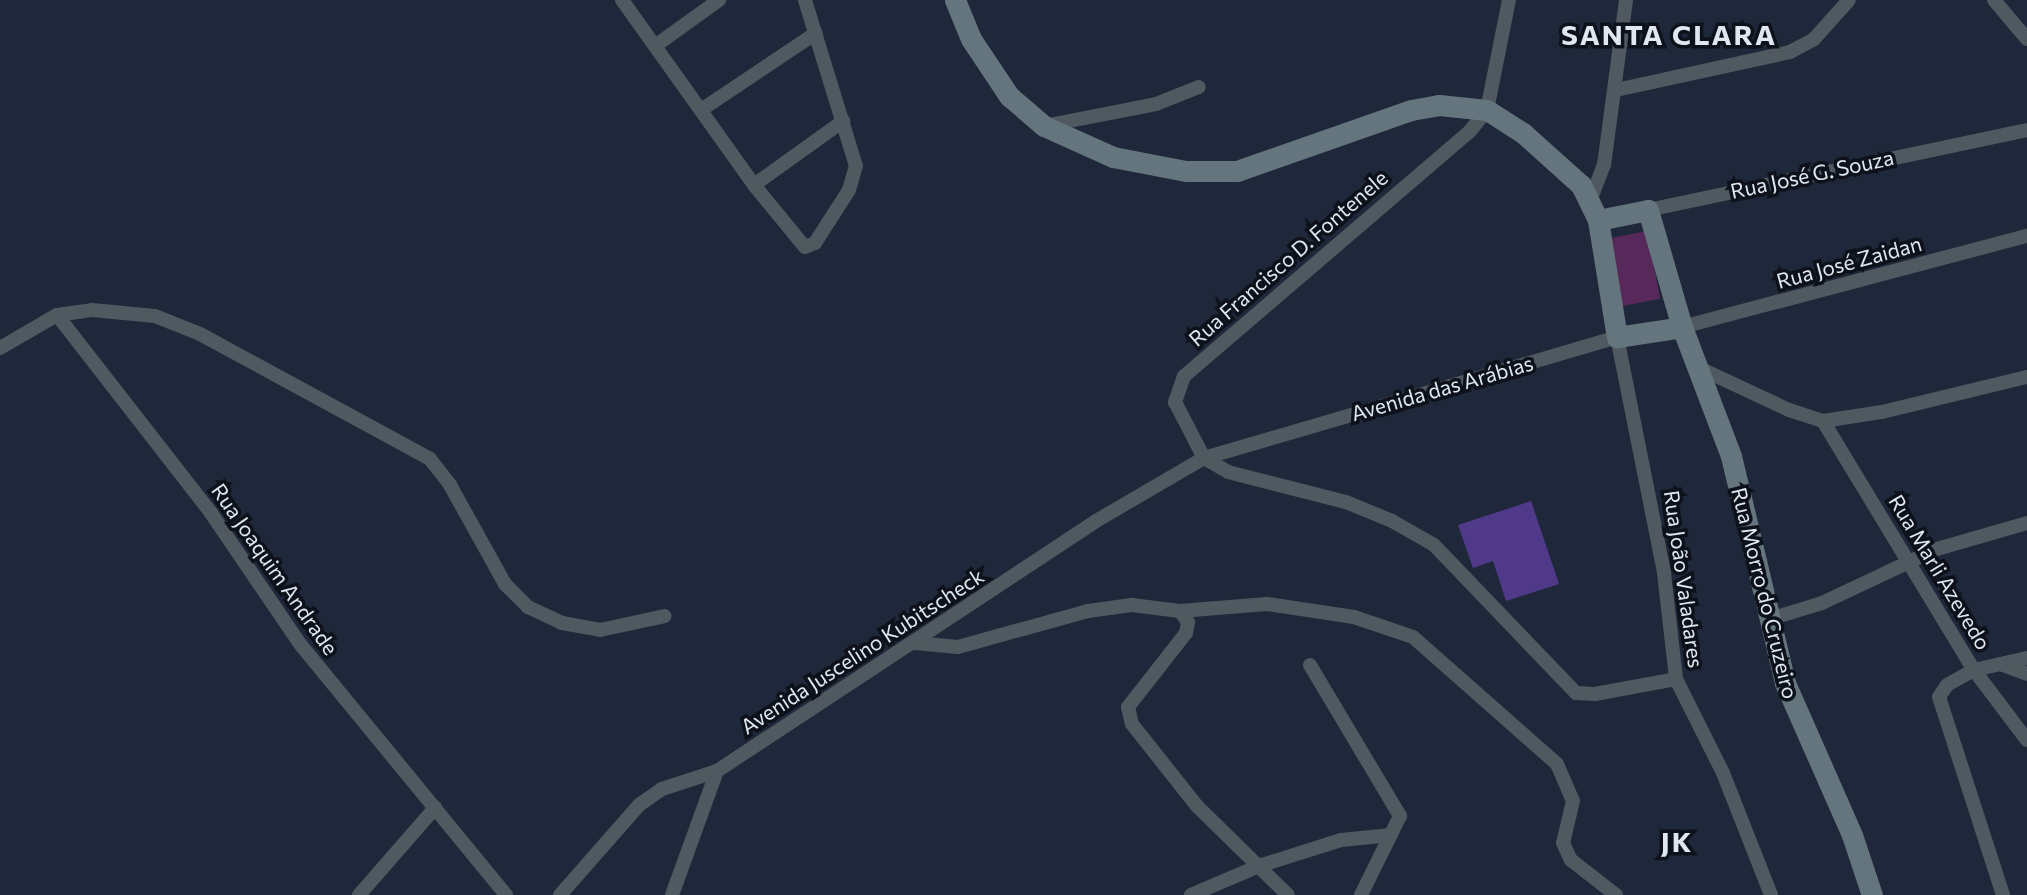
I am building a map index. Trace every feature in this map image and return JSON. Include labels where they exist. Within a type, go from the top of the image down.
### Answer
[{"type":"street","points":[[622,0],[754,185],[800,244],[816,243],[849,190],[856,166],[805,0]]},
{"type":"street","points":[[655,46],[719,0]]},
{"type":"street","points":[[955,0],[988,69],[1009,96],[1044,126],[1113,157],[1186,171],[1237,171],[1412,110],[1439,105],[1487,110],[1569,172],[1594,211],[1617,337]]},
{"type":"street","points":[[1487,110],[1509,0]]},
{"type":"street","points":[[1594,211],[1616,90],[1626,0]]},
{"type":"street","points":[[1616,90],[1790,52],[1814,39],[1849,0]]},
{"type":"street","points":[[1994,0],[2027,39]]},
{"type":"street","points":[[701,110],[816,33]]},
{"type":"street","points":[[1044,126],[1156,104],[1199,87]]},
{"type":"street","name":"Rua Francisco D. Fontenele","points":[[1204,458],[1175,402],[1184,376],[1469,132],[1487,110]]},
{"type":"street","points":[[754,185],[844,121]]},
{"type":"street","name":"Rua José G. Souza","points":[[1594,211],[1648,210],[2027,130]]},
{"type":"street","name":"Rua Morro do Cruzeiro","points":[[1648,210],[1695,366],[1731,456],[1785,683],[1852,835],[1872,895]]},
{"type":"street","name":"Rua José Zaidan","points":[[1682,327],[2027,236]]},
{"type":"street","points":[[0,348],[57,315],[92,310],[155,316],[200,334],[403,440],[430,458],[450,485],[505,584],[528,607],[562,623],[600,630],[665,616]]},
{"type":"street","name":"Rua Joaquim Andrade","points":[[57,315],[211,513],[300,644],[506,895]]},
{"type":"street","name":"Avenida das Arábias","points":[[1204,458],[1617,337],[1682,327]]},
{"type":"street","name":"Rua João Valadares","points":[[1617,337],[1662,560],[1676,679],[1723,773],[1771,895]]},
{"type":"street","points":[[1695,366],[1789,410],[1823,421],[1882,412],[2027,377]]},
{"type":"street","name":"Rua Marli Azevedo","points":[[1823,421],[1910,560],[1974,670],[2027,740]]},
{"type":"street","points":[[1204,458],[1228,472],[1346,502],[1392,521],[1434,545],[1576,692],[1595,694],[1676,679]]},
{"type":"street","name":"Avenida Juscelino Kubitscheck","points":[[560,895],[639,805],[662,789],[717,771],[1096,521],[1204,458]]},
{"type":"street","points":[[1770,619],[1822,603],[1910,560],[1971,537],[2027,523]]},
{"type":"street","points":[[914,643],[958,647],[1088,611],[1132,605],[1180,611],[1267,604],[1354,617],[1413,637],[1557,764],[1573,801],[1563,843],[1571,860],[1616,895]]},
{"type":"street","points":[[1180,611],[1188,622],[1186,633],[1128,707],[1132,724],[1197,806],[1289,895]]},
{"type":"street","points":[[2003,895],[1939,697],[1947,685],[1974,670],[2027,658]]},
{"type":"street","points":[[1998,663],[2027,674]]},
{"type":"street","points":[[1310,665],[1396,804],[1400,816],[1362,895]]},
{"type":"street","points":[[672,895],[717,771]]},
{"type":"street","points":[[359,895],[435,808]]},
{"type":"street","points":[[1191,895],[1259,866],[1340,840],[1391,835]]},
{"type":"shaded area","points":[[1647,231],[1660,299],[1621,306],[1608,239]]},
{"type":"building","points":[[1531,501],[1559,584],[1506,601],[1493,561],[1473,568],[1458,525]]},
{"type":"district","name":"SANTA CLARA","points":[[1669,34]]},
{"type":"district","name":"JK","points":[[1677,841]]}]
